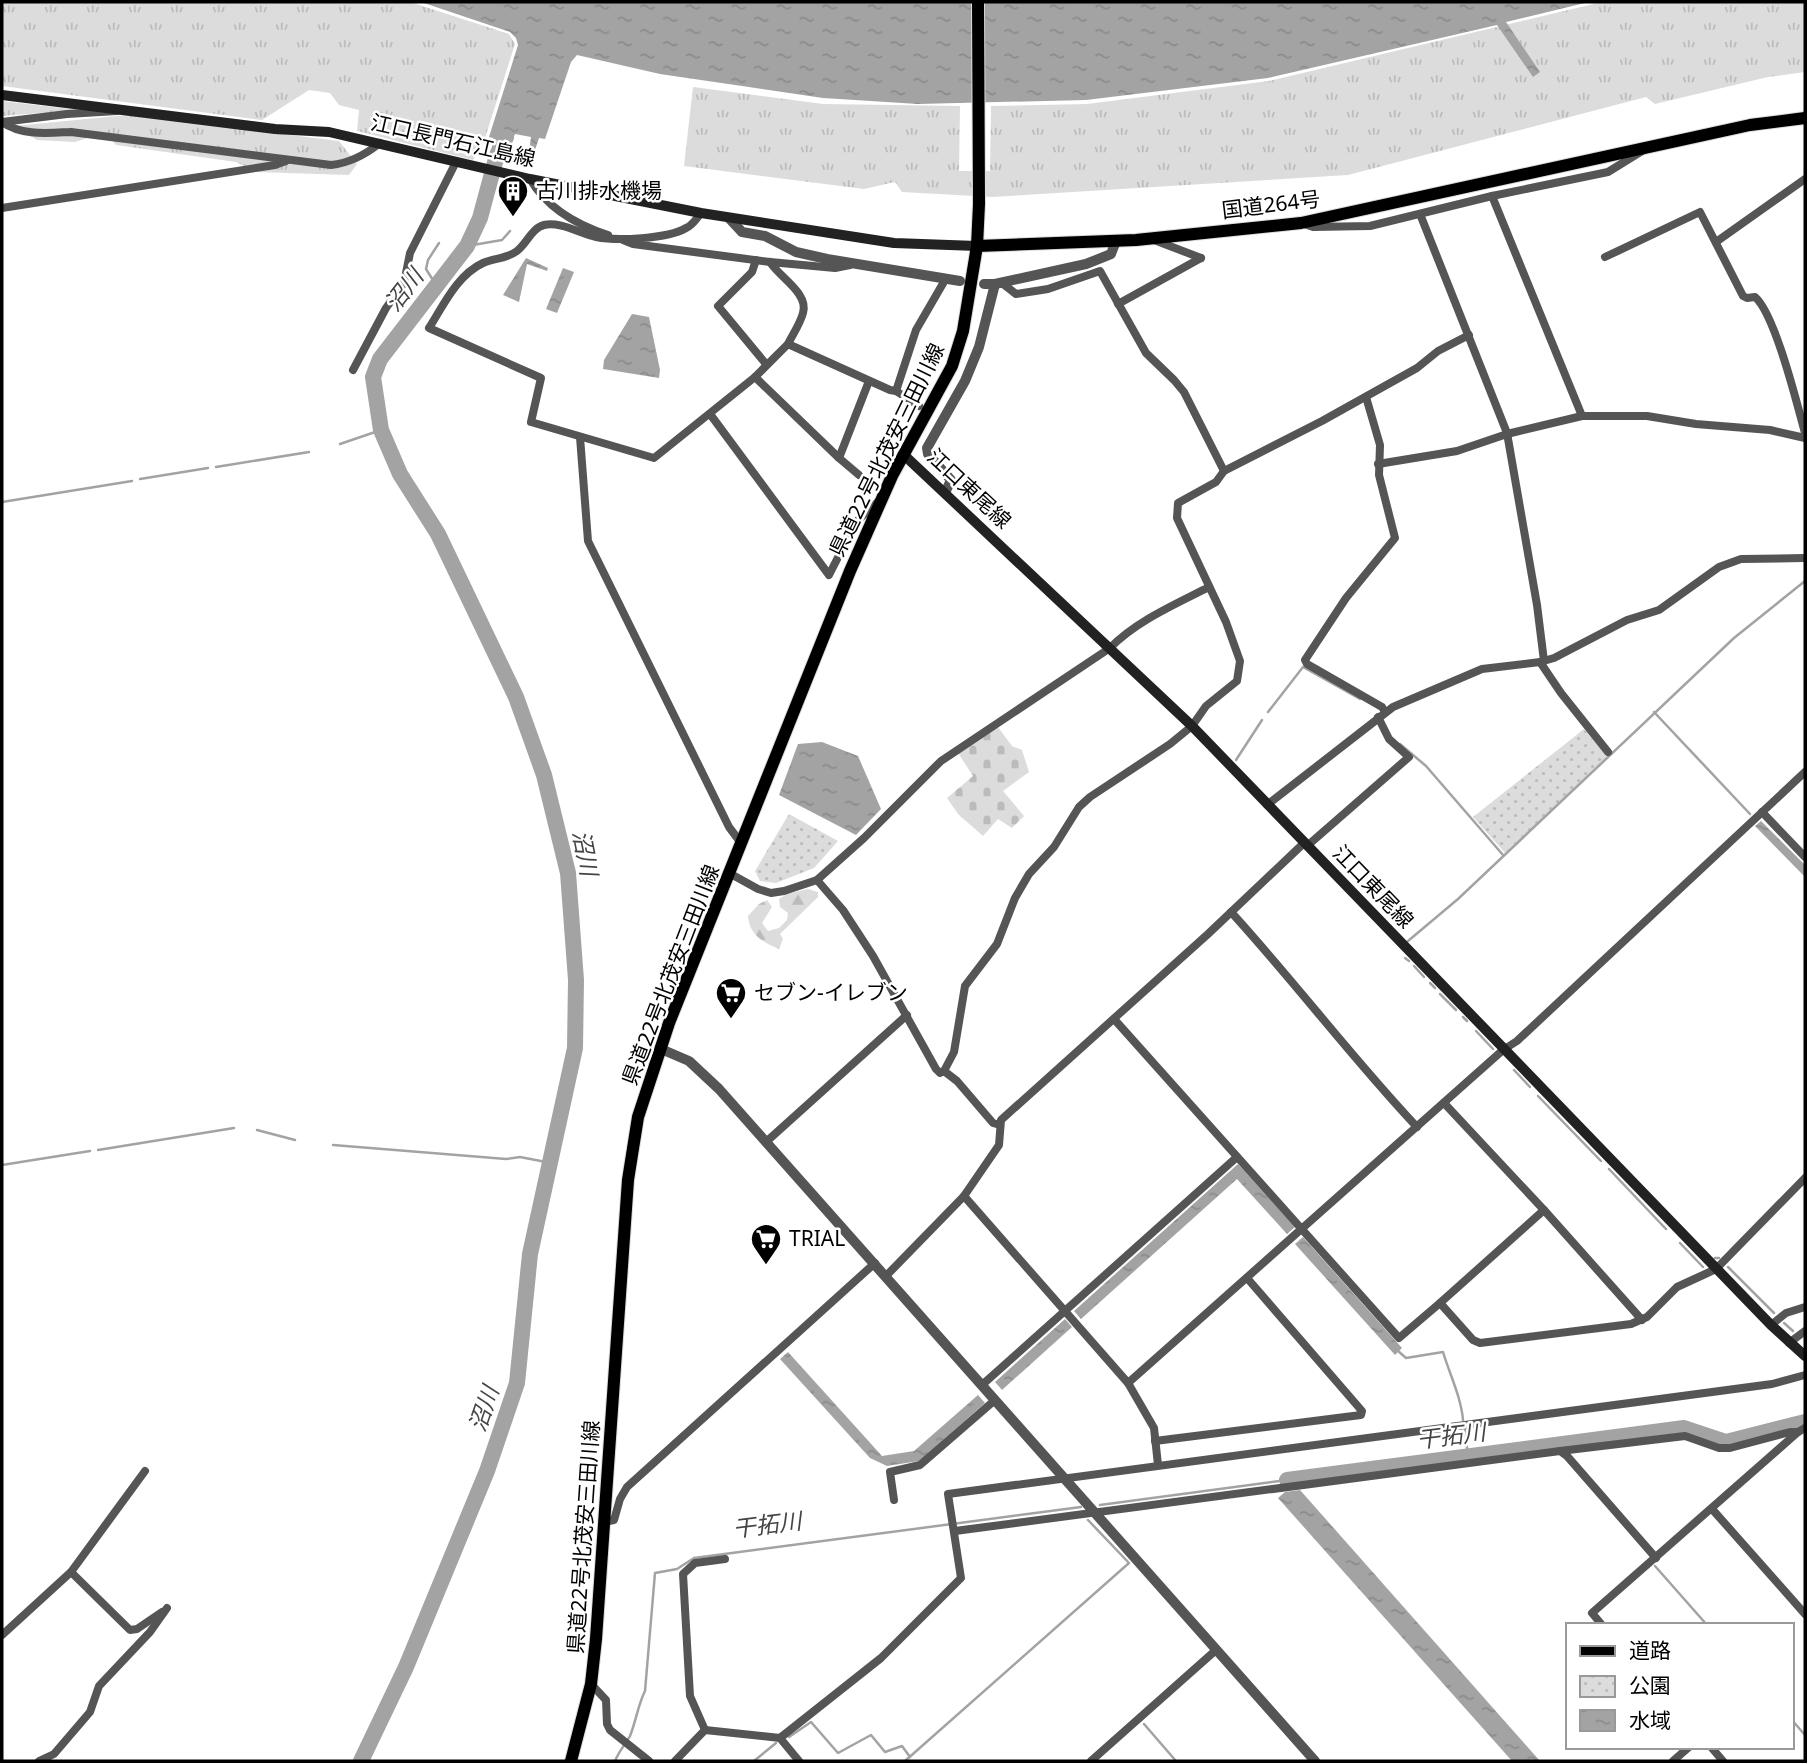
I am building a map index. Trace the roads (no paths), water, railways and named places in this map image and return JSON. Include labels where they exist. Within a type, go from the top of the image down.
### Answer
[{"type":"main road","points":[[976,246],[979,204],[978,2]]},
{"type":"main road","name":"江口長門石江島線","points":[[2,95],[275,129],[329,132],[530,179],[729,218],[894,243],[976,246]]},
{"type":"main road","name":"国道264号","points":[[976,246],[1116,241],[1301,223],[1750,125],[1805,118]]},
{"type":"main road","name":"県道22号北茂安三田川線","points":[[571,1761],[591,1684],[628,1180],[638,1117],[669,1023],[850,571],[881,499],[952,366],[963,331],[976,246]]},
{"type":"main road","name":"江口東尾線","points":[[904,455],[1192,726],[1716,1269],[1805,1356]]},
{"type":"street","points":[[2,122],[67,114],[111,113],[123,109]]},
{"type":"street","points":[[2,122],[13,130],[38,133],[71,132],[331,165],[345,164],[380,143]]},
{"type":"street","points":[[1301,223],[1313,227],[1370,226],[1492,195],[1608,172],[1647,148]]},
{"type":"street","points":[[2,208],[275,165],[286,161]]},
{"type":"street","points":[[353,370],[386,308],[404,283],[410,253],[456,162]]},
{"type":"street","points":[[530,179],[537,192],[554,208],[593,230],[633,244],[835,268],[856,263]]},
{"type":"street","points":[[1716,242],[1805,179]]},
{"type":"street","points":[[1492,195],[1540,307],[1582,416]]},
{"type":"street","points":[[1378,464],[1457,451],[1507,434],[1582,416],[1647,416],[1805,435],[1780,347],[1766,313],[1755,297],[1743,296],[1700,212],[1605,257]]},
{"type":"street","points":[[701,213],[693,223],[673,233],[619,238],[597,238],[553,225],[544,225],[534,230],[520,249],[511,255],[485,262],[472,269],[462,278],[429,328],[541,378],[531,422],[654,458],[755,377],[788,344],[804,310],[803,302],[770,262]]},
{"type":"street","points":[[1420,214],[1507,434],[1537,605],[1542,662],[1561,693],[1608,752]]},
{"type":"street","points":[[729,218],[741,232],[765,236],[796,252],[960,281]]},
{"type":"street","points":[[1118,304],[1201,258],[1149,238]]},
{"type":"street","points":[[994,284],[1086,264],[1111,254],[1116,241]]},
{"type":"street","points":[[756,260],[752,272],[718,306],[766,364]]},
{"type":"street","points":[[994,284],[1016,294],[1048,289],[1100,271],[1146,353],[1184,392],[1224,471]]},
{"type":"street","points":[[896,391],[916,330],[945,280]]},
{"type":"street","points":[[945,493],[951,480],[926,452],[939,418],[965,381],[979,347],[994,284]]},
{"type":"street","points":[[944,1071],[954,1052],[965,986],[997,944],[1015,898],[1029,874],[1054,847],[1079,807],[1170,744],[1192,726],[1206,706],[1237,681],[1240,661],[1226,622],[1177,518],[1177,509],[1183,499],[1216,482],[1224,471],[1322,422],[1418,368],[1437,351],[1469,335]]},
{"type":"street","points":[[788,344],[896,391],[919,406]]},
{"type":"street","points":[[755,377],[859,475]]},
{"type":"street","points":[[839,458],[869,381]]},
{"type":"street","points":[[1366,397],[1380,445],[1378,464],[1395,538],[1346,598],[1305,660],[1307,664],[1385,712]]},
{"type":"street","points":[[710,414],[829,575],[856,522],[881,499]]},
{"type":"street","points":[[580,437],[588,541],[729,827],[741,843]]},
{"type":"street","points":[[1267,805],[1385,712],[1475,671],[1542,662],[1627,620],[1659,610],[1719,567],[1741,559],[1805,558]]},
{"type":"street","points":[[729,873],[771,893],[817,880],[864,838],[941,761],[1110,648],[1118,639],[1209,587]]},
{"type":"street","points":[[886,1276],[964,1196],[999,1145],[1001,1120],[1305,844],[1409,757],[1389,738],[1378,717]]},
{"type":"street","points":[[1128,1383],[1503,1050],[1528,1032],[1805,772]]},
{"type":"street","points":[[1762,812],[1805,857]]},
{"type":"street","points":[[817,880],[827,888],[849,919],[936,1069],[940,1073],[944,1071],[957,1081],[993,1122],[1000,1125]]},
{"type":"street","points":[[1231,912],[1283,969],[1339,1041],[1417,1127]]},
{"type":"street","points":[[766,1142],[907,1015]]},
{"type":"street","points":[[1114,1018],[1399,1338],[1544,1210]]},
{"type":"street","points":[[661,1049],[689,1061],[719,1089],[1315,1761]]},
{"type":"street","points":[[1444,1103],[1642,1320]]},
{"type":"street","points":[[982,1385],[1237,1157]]},
{"type":"street","points":[[1440,1303],[1473,1340],[1480,1343],[1631,1324],[1642,1320],[1677,1287],[1716,1269],[1805,1178]]},
{"type":"street","points":[[964,1196],[1128,1383],[1154,1429],[1158,1465]]},
{"type":"street","points":[[604,1522],[614,1520],[620,1499],[627,1487],[874,1263]]},
{"type":"street","points":[[1155,1441],[1360,1415],[1362,1411],[1247,1278]]},
{"type":"street","points":[[1771,1325],[1786,1313],[1805,1307]]},
{"type":"street","points":[[1789,1343],[1805,1331]]},
{"type":"street","points":[[780,1738],[881,1658],[961,1578],[948,1494],[1772,1384],[1805,1375]]},
{"type":"street","points":[[894,1500],[890,1472],[920,1465],[995,1400]]},
{"type":"street","points":[[954,1526],[1094,1513],[1685,1436],[1719,1448],[1730,1448],[1802,1430]]},
{"type":"street","points":[[1600,1623],[1592,1613],[1802,1430]]},
{"type":"street","points":[[1560,1451],[1656,1558]]},
{"type":"street","points":[[2,1635],[71,1572],[145,1471]]},
{"type":"street","points":[[1712,1509],[1805,1613]]},
{"type":"street","points":[[705,1730],[690,1696],[683,1573],[695,1563],[725,1559]]},
{"type":"street","points":[[40,1761],[54,1754],[90,1712],[99,1686],[150,1632],[167,1608],[137,1629],[130,1630],[71,1572]]},
{"type":"street","points":[[1091,1761],[1216,1650]]},
{"type":"street","points":[[591,1684],[606,1700],[607,1724],[610,1730],[649,1761]]},
{"type":"street","points":[[705,1730],[780,1738],[799,1761]]},
{"type":"street","points":[[675,1761],[705,1730]]},
{"type":"street","points":[[1673,1761],[1687,1749]]},
{"type":"water","points":[[421,2],[1589,2],[1506,22],[1540,72],[1533,77],[1497,25],[1268,78],[1086,100],[918,104],[823,98],[660,74],[577,55],[571,62],[545,139],[539,138],[532,159],[528,158],[531,137],[515,134],[503,157],[491,154],[493,138],[489,137],[518,45],[516,38],[510,32]]},
{"type":"water","points":[[526,258],[548,268],[547,271],[527,264],[519,302],[503,295]]},
{"type":"water","points":[[563,268],[574,272],[557,313],[546,309]]},
{"type":"water","points":[[632,314],[649,317],[660,370],[659,378],[603,369],[604,360]]},
{"type":"water","points":[[822,742],[858,756],[881,809],[856,835],[779,795],[798,744]]},
{"type":"water","points":[[1761,821],[1805,865],[1805,877],[1755,826]]},
{"type":"water","points":[[1238,1164],[1295,1227],[1287,1234],[1237,1179],[1081,1319],[1074,1311]]},
{"type":"water","points":[[1303,1237],[1402,1348],[1395,1355],[1295,1244]]},
{"type":"water","points":[[1065,1319],[1072,1327],[1002,1390],[995,1382]]},
{"type":"water","points":[[788,1352],[882,1456],[914,1451],[978,1395],[985,1403],[919,1461],[887,1466],[870,1458],[780,1359]]},
{"type":"water","points":[[1300,1490],[1540,1761],[1512,1761],[1278,1498],[1285,1492]]},
{"type":"waterway","name":"沼川","points":[[361,1761],[406,1667],[487,1471],[517,1383],[530,1254],[575,1048],[576,980],[568,873],[544,775],[516,697],[438,534],[400,474],[381,430],[373,377],[380,359],[467,246],[480,218],[497,155],[506,137]]},
{"type":"waterway","points":[[467,246],[502,240],[510,231]]},
{"type":"waterway","points":[[436,285],[426,269],[428,260],[439,243]]},
{"type":"waterway","points":[[340,444],[381,430]]},
{"type":"waterway","points":[[216,467],[309,452]]},
{"type":"waterway","points":[[140,479],[208,468]]},
{"type":"waterway","points":[[2,502],[132,481]]},
{"type":"waterway","points":[[1408,941],[1458,899],[1734,638],[1805,581]]},
{"type":"waterway","points":[[1268,712],[1303,667],[1360,699]]},
{"type":"waterway","points":[[1654,712],[1750,814]]},
{"type":"waterway","points":[[1236,760],[1262,720]]},
{"type":"waterway","points":[[1400,744],[1426,766],[1503,855]]},
{"type":"waterway","points":[[1405,958],[1409,961]]},
{"type":"waterway","points":[[1414,966],[1424,977]]},
{"type":"waterway","points":[[1430,983],[1435,988]]},
{"type":"waterway","points":[[1440,994],[1456,1010]]},
{"type":"waterway","points":[[1463,1017],[1467,1021]]},
{"type":"waterway","points":[[1476,1031],[1493,1049]]},
{"type":"waterway","points":[[1514,1070],[1530,1087]]},
{"type":"waterway","points":[[1538,1096],[1601,1161]]},
{"type":"waterway","points":[[98,1150],[234,1128]]},
{"type":"waterway","points":[[257,1130],[295,1140]]},
{"type":"waterway","points":[[333,1145],[506,1159],[520,1157],[551,1163]]},
{"type":"waterway","points":[[2,1165],[90,1151]]},
{"type":"waterway","points":[[1609,1169],[1666,1229]]},
{"type":"waterway","points":[[1680,1243],[1703,1267]]},
{"type":"waterway","points":[[1728,1267],[1774,1313]]},
{"type":"waterway","points":[[1784,1323],[1793,1331]]},
{"type":"waterway","points":[[1397,1350],[1406,1358],[1443,1352],[1458,1394],[1463,1420]]},
{"type":"waterway","name":"干拓川","points":[[1287,1480],[1684,1428],[1726,1442],[1805,1422]]},
{"type":"waterway","points":[[1465,1430],[1468,1457]]},
{"type":"waterway","name":"干拓川","points":[[1100,1505],[1287,1480]]},
{"type":"waterway","name":"干拓川","points":[[615,1761],[630,1736],[645,1691],[655,1573],[677,1569],[694,1558],[1081,1507]]},
{"type":"waterway","points":[[905,1761],[1129,1563],[1088,1520]]},
{"type":"waterway","points":[[1655,1566],[1705,1623]]},
{"type":"waterway","points":[[1793,1721],[1805,1735]]},
{"type":"waterway","points":[[789,1737],[811,1722],[838,1753],[871,1735],[885,1752],[902,1746],[910,1757]]},
{"type":"waterway","points":[[1144,1724],[1176,1761]]},
{"type":"waterway","points":[[754,1761],[776,1743]]},
{"type":"place","name":"古川排水機場","points":[[513,218]]},
{"type":"place","name":"セブン-イレブン","points":[[731,1020]]},
{"type":"place","name":"TRIAL","points":[[766,1266]]}]
